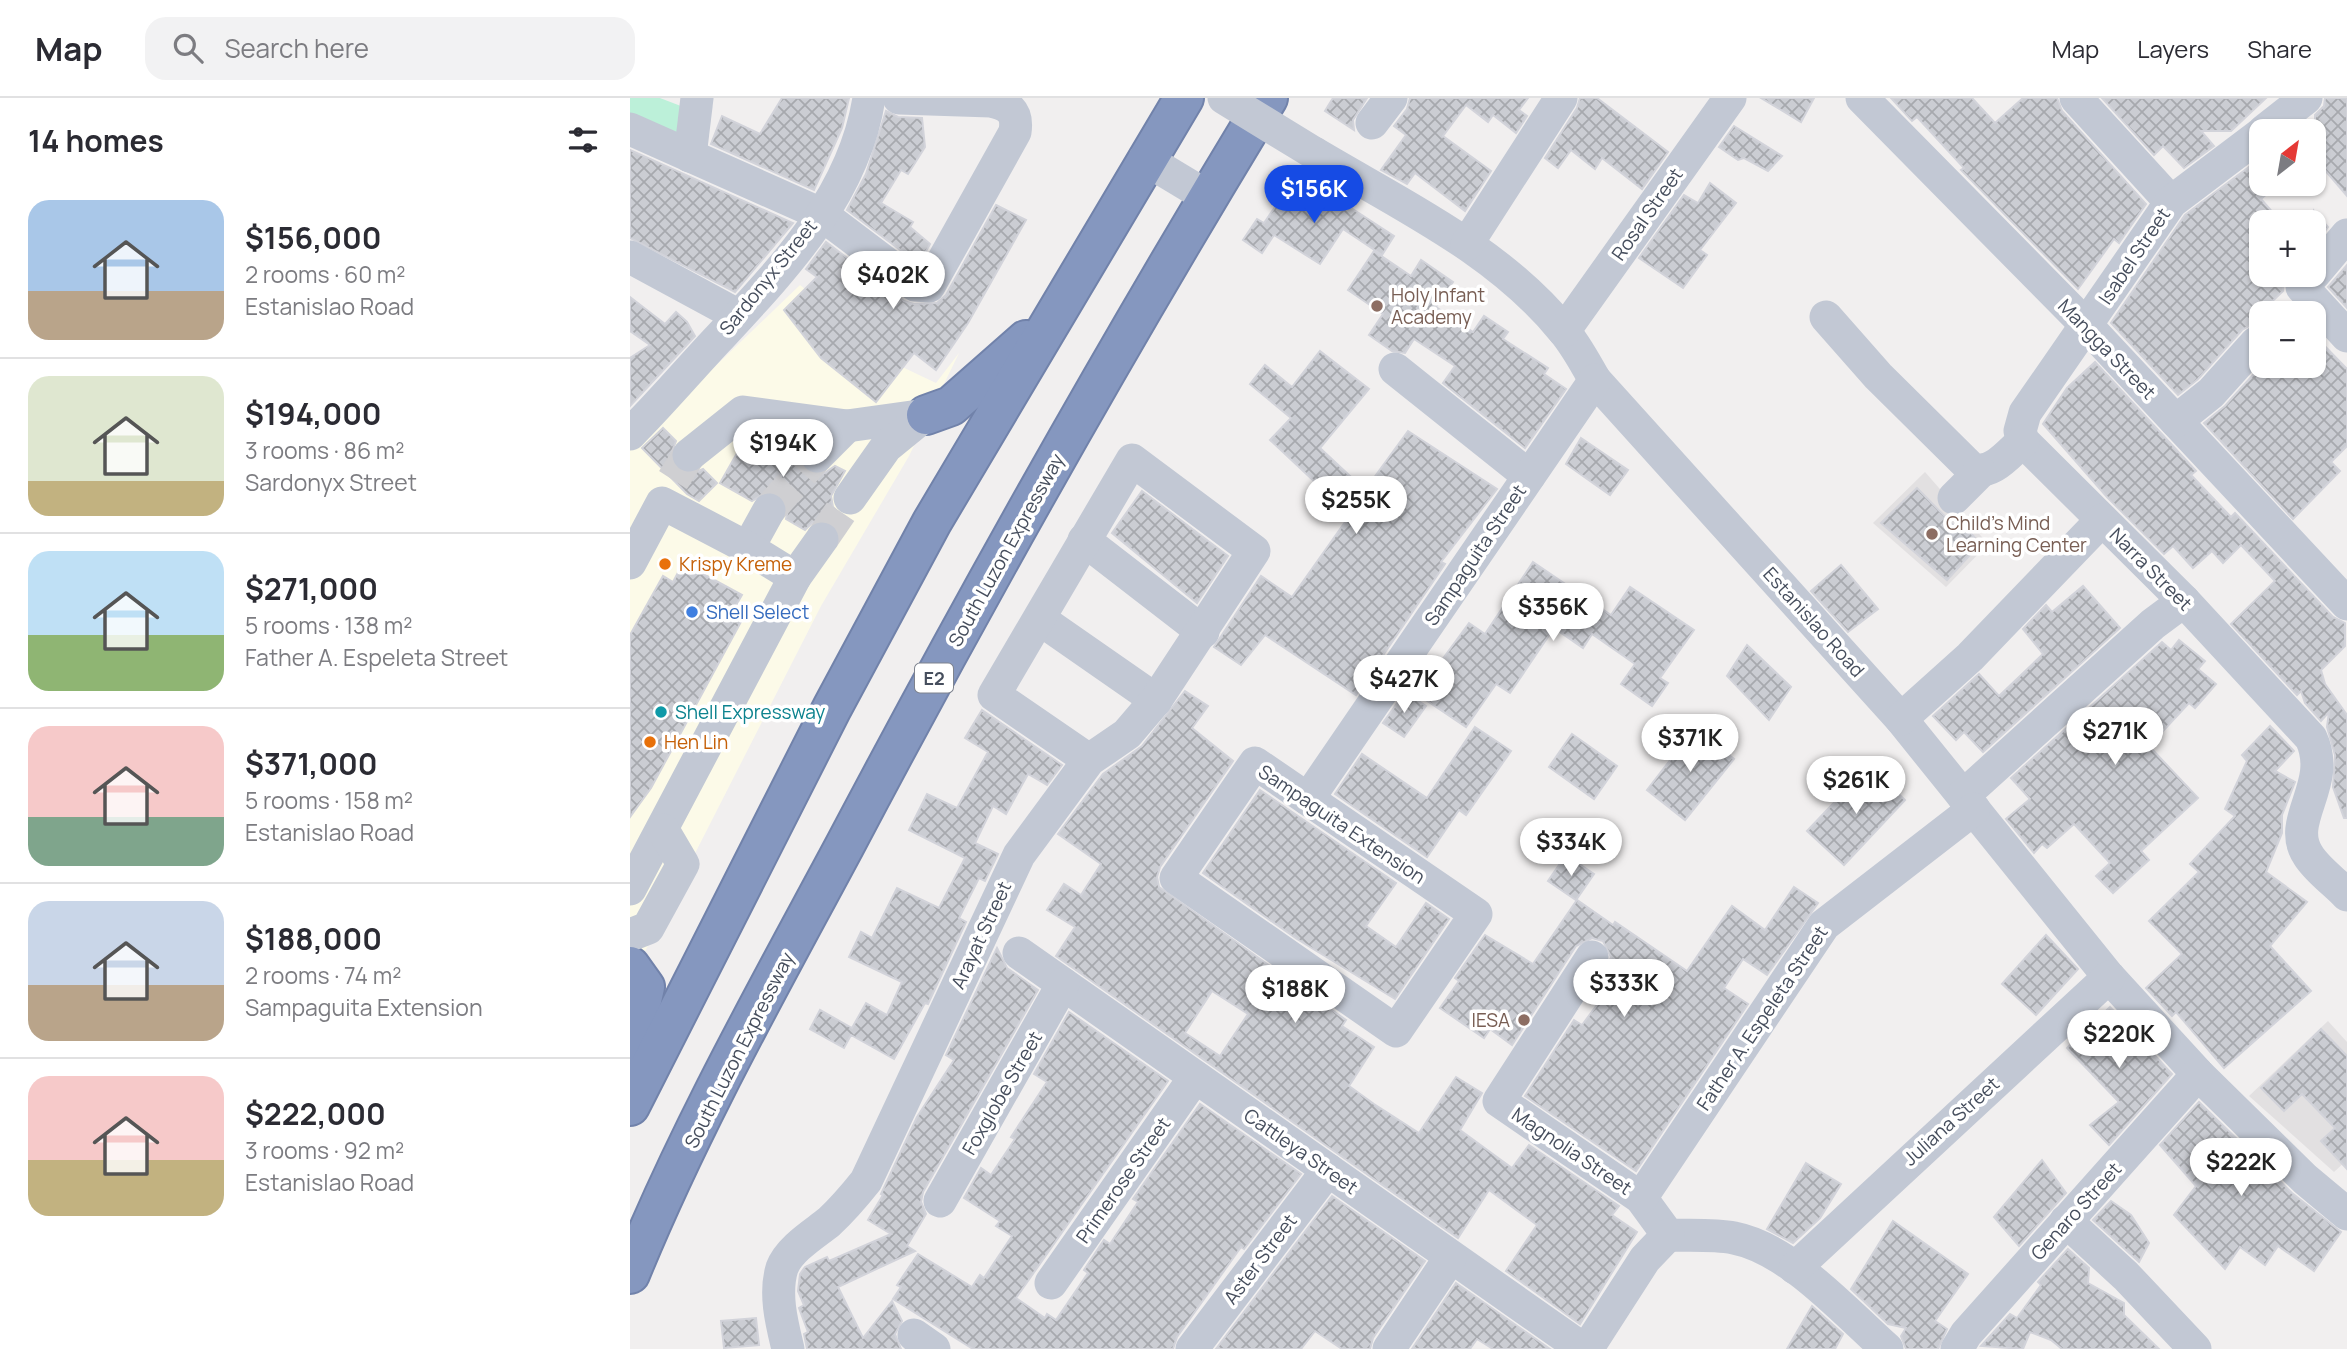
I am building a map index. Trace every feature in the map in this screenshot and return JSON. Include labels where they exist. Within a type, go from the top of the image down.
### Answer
[{"type":"highway","points":[[630,1106],[832,708],[932,522],[1145,159],[1184,98]]},
{"type":"highway","name":"South Luzon Expressway","points":[[630,1274],[704,1116],[908,725],[1117,351],[1268,98]]},
{"type":"highway","points":[[926,415],[951,406],[991,373],[1062,304]]},
{"type":"highway","points":[[630,966],[645,987],[630,1054]]},
{"type":"street","points":[[690,156],[697,98]]},
{"type":"street","name":"Sardonyx Street","points":[[631,430],[739,316],[794,252],[848,171],[862,131],[869,98]]},
{"type":"street","points":[[630,129],[821,214],[915,285],[929,286],[1015,132],[1017,119],[1003,103],[991,100],[899,98]]},
{"type":"street","name":"Estanislao Road","points":[[1224,98],[1467,244],[1525,289],[1564,331],[1595,380],[1901,719],[2109,977],[2197,1074],[2305,1179],[2347,1214]]},
{"type":"street","points":[[1467,244],[1561,98]]},
{"type":"street","name":"Rosal Street","points":[[1564,331],[1730,98]]},
{"type":"street","name":"Mangga Street","points":[[1862,98],[2087,326],[2347,604]]},
{"type":"street","points":[[2076,98],[2171,202]]},
{"type":"street","name":"Isabel Street","points":[[2278,119],[2299,100]]},
{"type":"street","name":"Isabel Street","points":[[2023,442],[2020,431],[2025,413],[2171,202],[2249,144]]},
{"type":"street","points":[[1145,159],[1208,197]]},
{"type":"street","points":[[2326,259],[2347,235]]},
{"type":"street","points":[[630,257],[739,316]]},
{"type":"street","points":[[2302,287],[2347,336]]},
{"type":"street","points":[[1826,317],[1963,463],[1980,472],[1988,471],[2023,442]]},
{"type":"street","points":[[2176,421],[2211,393],[2249,351]]},
{"type":"street","points":[[1395,369],[1529,476]]},
{"type":"street","name":"Sampaguita Street","points":[[1308,799],[1595,380]]},
{"type":"street","points":[[630,563],[675,479],[743,412],[847,426],[926,415]]},
{"type":"street","points":[[850,498],[886,447],[926,415]]},
{"type":"street","points":[[817,456],[847,426]]},
{"type":"street","name":"Narra Street","points":[[2023,442],[2184,601],[2311,738],[2319,754],[2320,769],[2302,826],[2301,842],[2309,857],[2347,895]]},
{"type":"street","name":"Arayat Street","points":[[788,1349],[781,1321],[779,1292],[783,1266],[799,1246],[849,1202],[866,1181],[1019,855],[1089,760],[1127,734],[1156,700],[1254,551],[1132,460],[1084,540]]},
{"type":"street","points":[[1954,498],[1980,472]]},
{"type":"street","points":[[675,479],[748,548],[795,577]]},
{"type":"street","points":[[748,548],[769,510]]},
{"type":"street","points":[[1901,719],[1970,657],[2102,520]]},
{"type":"street","points":[[630,889],[795,577],[822,539]]},
{"type":"street","points":[[1089,760],[994,695],[1041,620],[1084,540],[1203,632]]},
{"type":"street","name":"Father A. Espeleta Street","points":[[1641,1198],[1824,925],[1968,803],[2153,624],[2184,601]]},
{"type":"street","points":[[1041,620],[1156,700]]},
{"type":"street","name":"Sampaguita Extension","points":[[1255,762],[1308,799],[1476,914],[1396,1031],[1176,878],[1255,762]]},
{"type":"street","points":[[630,935],[648,928],[683,864],[663,830]]},
{"type":"street","name":"Cattleya Street","points":[[1018,953],[1450,1258],[1585,1349]]},
{"type":"street","name":"Magnolia Street","points":[[1592,957],[1499,1101],[1641,1198],[1668,1235]]},
{"type":"street","name":"Juliana Street","points":[[1795,1268],[2109,977]]},
{"type":"street","name":"Foxglobe Street","points":[[940,1201],[1063,984]]},
{"type":"street","name":"Genaro Street","points":[[1956,1349],[1966,1334],[2197,1074]]},
{"type":"street","name":"Primerose Street","points":[[1051,1283],[1195,1077]]},
{"type":"street","name":"Aster Street","points":[[1192,1349],[1328,1170]]},
{"type":"street","points":[[2066,1221],[2126,1276],[2195,1349]]},
{"type":"street","points":[[1585,1349],[1645,1259],[1668,1235],[1734,1238],[1771,1253],[1795,1268],[1887,1349]]},
{"type":"street","points":[[1389,1349],[1450,1258]]},
{"type":"shaded area","points":[[800,285],[898,365],[936,383],[959,353],[909,456],[821,606],[630,981],[630,448]]},
{"type":"shaded area","name":"Child's Mind Learning Center","points":[[1925,472],[1988,544],[1946,587],[1873,523]]},
{"type":"shaded area","points":[[2328,1021],[2347,1042],[2347,1160],[2334,1172],[2249,1096]]},
{"type":"green space","points":[[630,98],[660,98],[686,108],[679,142],[630,120]]},
{"type":"building","points":[[782,98],[849,98],[842,128],[814,190],[711,144],[722,116],[760,134]]},
{"type":"building","points":[[1333,98],[1367,98],[1353,120],[1354,130],[1325,111]]},
{"type":"building","points":[[1410,98],[1528,98],[1519,110],[1527,116],[1516,133],[1493,115],[1488,122],[1466,105],[1443,136],[1491,171],[1465,211],[1415,173],[1407,184],[1381,170],[1406,135],[1394,126],[1407,109]]},
{"type":"building","points":[[1580,98],[1597,98],[1668,152],[1642,189],[1602,158],[1595,169],[1571,150],[1558,168],[1545,158],[1577,108]]},
{"type":"building","points":[[1761,98],[1814,98],[1801,122]]},
{"type":"building","points":[[1891,98],[1972,98],[1995,123],[2023,98],[2057,98],[2062,111],[2146,204],[2119,243],[2114,239],[2078,289],[1961,170],[1964,168],[1917,117],[1912,121]]},
{"type":"building","points":[[2102,98],[2266,98],[2231,131],[2201,131],[2214,146],[2184,168],[2163,146],[2154,155]]},
{"type":"building","points":[[2325,98],[2347,98],[2347,196],[2326,171],[2326,119],[2315,119],[2315,115],[2324,106]]},
{"type":"building","points":[[886,111],[898,117],[922,118],[925,147],[908,174],[901,170],[881,203],[913,222],[910,227],[930,244],[919,264],[847,210],[866,174]]},
{"type":"building","points":[[1734,126],[1782,156],[1768,171],[1744,158],[1738,160],[1719,147]]},
{"type":"building","points":[[630,150],[793,223],[735,292],[630,238]]},
{"type":"building","points":[[2249,167],[2249,196],[2264,196],[2261,199],[2271,210],[2249,210],[2249,287],[2283,287],[2283,291],[2273,301],[2249,301],[2249,326],[2242,330],[2198,379],[2178,395],[2111,323],[2185,215]]},
{"type":"building","points":[[1295,178],[1341,209],[1345,204],[1394,236],[1382,255],[1343,229],[1320,264],[1274,235],[1262,253],[1243,240],[1257,219],[1264,223]]},
{"type":"building","points":[[1710,183],[1736,203],[1700,250],[1707,255],[1683,288],[1639,258],[1684,195],[1698,203]]},
{"type":"building","points":[[996,205],[1026,220],[968,323],[936,370],[914,353],[876,402],[821,358],[784,310],[817,277],[806,269],[826,242],[904,301],[914,304],[937,303],[946,295]]},
{"type":"building","points":[[1374,251],[1411,276],[1421,260],[1453,282],[1436,307],[1473,332],[1484,316],[1508,332],[1503,339],[1548,368],[1544,374],[1566,389],[1525,448],[1443,383],[1455,366],[1414,339],[1405,353],[1392,351],[1369,335],[1383,314],[1348,290]]},
{"type":"building","points":[[2347,265],[2347,308],[2328,287]]},
{"type":"building","points":[[630,297],[665,324],[676,312],[687,322],[695,336],[630,406],[630,358],[650,345],[630,331]]},
{"type":"building","points":[[2326,347],[2347,369],[2347,446],[2331,462],[2340,471],[2293,519],[2204,423],[2225,406],[2250,378],[2326,378]]},
{"type":"building","points":[[1320,351],[1369,389],[1320,448],[1365,490],[1408,431],[1497,489],[1441,562],[1445,564],[1356,695],[1265,635],[1241,665],[1214,647],[1261,576],[1292,597],[1350,515],[1270,440],[1291,418],[1250,384],[1265,365],[1292,387]]},
{"type":"building","points":[[2095,362],[2196,471],[2191,475],[2231,517],[2235,513],[2333,617],[2345,623],[2345,646],[2321,670],[2325,684],[2347,715],[2347,818],[2344,818],[2333,787],[2335,755],[2327,727],[2329,712],[2321,721],[2305,703],[2301,691],[2297,695],[2231,624],[2275,581],[2241,545],[2223,563],[2212,551],[2193,568],[2173,546],[2164,554],[2107,497],[2043,424],[2067,388]]},
{"type":"building","points":[[663,428],[676,441],[670,457],[674,467],[691,474],[703,469],[717,483],[699,501],[687,494],[642,448]]},
{"type":"building","points":[[749,432],[781,437],[801,447],[799,462],[811,474],[823,474],[835,466],[845,471],[831,496],[833,507],[841,515],[835,526],[823,520],[813,522],[805,530],[786,519],[788,509],[779,494],[768,491],[752,501],[720,483]]},
{"type":"building","points":[[1581,438],[1628,470],[1610,495],[1566,464]]},
{"type":"building","name":"Child's Mind Learning Center","points":[[1917,488],[1959,531],[1965,526],[1980,544],[1947,580],[1881,523]]},
{"type":"building","points":[[1142,491],[1228,556],[1197,603],[1112,533]]},
{"type":"building","points":[[1533,562],[1611,615],[1630,587],[1694,630],[1660,678],[1668,683],[1652,706],[1621,684],[1635,664],[1592,634],[1583,648],[1554,628],[1510,693],[1496,684],[1466,727],[1417,694],[1469,623],[1485,634]]},
{"type":"building","name":"Shell Expressway","points":[[683,563],[742,595],[731,614],[742,620],[651,788],[630,817],[630,635],[663,576],[673,582]]},
{"type":"building","points":[[1841,565],[1878,609],[1848,632],[1811,591]]},
{"type":"building","points":[[2083,586],[2120,628],[1983,752],[1964,732],[1956,740],[1933,716],[1979,674],[1999,696],[2043,654],[2023,629],[2046,605],[2052,612]]},
{"type":"building","points":[[2179,640],[2205,661],[2198,669],[2216,684],[2195,708],[2189,703],[2149,746],[2198,798],[2141,851],[2149,860],[2113,893],[2096,876],[2110,863],[2074,824],[2047,848],[2042,844],[2034,853],[2006,819],[2030,799],[2011,778],[2162,642],[2171,650]]},
{"type":"building","points":[[1747,645],[1791,687],[1769,720],[1727,676]]},
{"type":"building","points":[[1185,691],[1208,706],[1192,728],[1233,761],[1160,867],[1157,877],[1159,887],[1346,1020],[1342,1026],[1374,1047],[1349,1086],[1419,1133],[1456,1077],[1482,1093],[1460,1130],[1512,1168],[1529,1145],[1619,1206],[1612,1215],[1637,1232],[1580,1324],[1506,1271],[1537,1225],[1489,1190],[1458,1238],[1056,956],[1075,927],[1047,910],[1064,884],[1081,895],[1101,864],[1058,834],[1103,774],[1142,746]],"holes":[[[1212,991],[1248,1014],[1220,1056],[1185,1033]]]},
{"type":"building","points":[[1405,692],[1426,706],[1404,737],[1383,723]]},
{"type":"building","points":[[982,710],[1062,765],[1047,785],[1028,774],[1006,814],[993,806],[975,843],[998,854],[985,881],[979,878],[959,918],[966,922],[928,1004],[925,1003],[894,1059],[851,1035],[844,1048],[810,1029],[820,1010],[852,1028],[866,1003],[887,1015],[902,982],[849,957],[861,932],[872,938],[897,888],[939,908],[965,858],[909,830],[927,794],[957,808],[988,752],[965,738]]},
{"type":"building","points":[[2270,726],[2294,751],[2275,771],[2295,782],[2282,815],[2282,833],[2266,872],[2307,902],[2270,946],[2311,991],[2224,1068],[2176,1012],[2172,1016],[2146,988],[2182,954],[2149,921],[2199,872],[2190,864],[2235,816],[2225,809],[2247,761],[2242,755]]},
{"type":"building","points":[[1475,727],[1511,751],[1466,815],[1459,810],[1427,857],[1335,794],[1362,754],[1427,798]]},
{"type":"building","points":[[1695,728],[1734,759],[1685,820],[1647,790]]},
{"type":"building","points":[[1572,734],[1617,766],[1594,799],[1549,767]]},
{"type":"building","points":[[1869,766],[1905,800],[1844,865],[1807,831]]},
{"type":"building","points":[[1260,790],[1396,883],[1366,926],[1396,947],[1426,903],[1449,919],[1395,999],[1297,939],[1203,873]]},
{"type":"building","points":[[1566,855],[1594,874],[1576,900],[1548,881]]},
{"type":"building","points":[[1794,887],[1818,903],[1767,975],[1743,959],[1724,988],[1748,1004],[1636,1171],[1525,1096],[1574,1020],[1582,1025],[1614,982],[1604,975],[1611,957],[1603,941],[1592,938],[1576,946],[1512,1045],[1490,1029],[1484,1038],[1440,1008],[1459,981],[1455,978],[1485,935],[1533,964],[1577,900],[1613,925],[1615,922],[1687,971],[1732,906],[1765,930]]},
{"type":"building","points":[[2046,935],[2078,969],[2036,1015],[2002,984]]},
{"type":"building","points":[[997,948],[1007,968],[1038,990],[923,1192],[921,1202],[926,1214],[907,1246],[915,1251],[838,1287],[863,1338],[892,1301],[902,1321],[895,1334],[901,1349],[807,1349],[804,1334],[808,1332],[799,1308],[804,1305],[798,1291],[800,1274],[805,1267],[827,1257],[829,1261],[891,1234],[868,1220],[883,1195],[881,1194],[917,1117],[954,1060],[946,1055]]},
{"type":"building","points":[[2110,1007],[2172,1074],[2109,1145],[2090,1125],[2119,1102],[2067,1048]]},
{"type":"building","points":[[1069,1012],[1168,1081],[1016,1298],[1045,1318],[1047,1314],[1056,1320],[1088,1273],[1084,1270],[1104,1240],[1110,1244],[1138,1202],[1133,1199],[1200,1104],[1301,1174],[1244,1249],[1241,1247],[1177,1337],[1173,1349],[973,1349],[893,1299],[901,1287],[897,1285],[918,1254],[972,1287],[980,1275],[984,1278],[1012,1236],[996,1226],[1000,1221],[964,1198],[981,1168],[991,1175],[1015,1139],[1011,1137],[1047,1082],[1034,1074]]},
{"type":"building","points":[[2321,1029],[2347,1056],[2347,1169],[2321,1141],[2335,1128],[2302,1094],[2284,1111],[2261,1088]]},
{"type":"building","points":[[2199,1102],[2292,1193],[2341,1232],[2314,1271],[2278,1246],[2265,1265],[2240,1247],[2225,1269],[2174,1215],[2196,1186],[2160,1145]]},
{"type":"building","points":[[2042,1160],[2066,1193],[2019,1246],[1994,1217]]},
{"type":"building","points":[[1806,1163],[1841,1184],[1820,1218],[1793,1243],[1767,1229]]},
{"type":"building","points":[[1332,1196],[1425,1261],[1373,1338],[1370,1349],[1342,1349],[1315,1331],[1301,1349],[1216,1349]]},
{"type":"building","points":[[2111,1201],[2131,1215],[2149,1243],[2139,1262],[2093,1220]]},
{"type":"building","points":[[1893,1221],[1968,1274],[1935,1321],[1947,1329],[1938,1349],[1906,1349],[1901,1336],[1906,1328],[1888,1324],[1851,1289]]},
{"type":"building","points":[[2068,1249],[2089,1268],[2088,1283],[2124,1303],[2124,1315],[2159,1349],[2062,1349],[2051,1340],[2030,1332],[2023,1349],[1981,1346],[2010,1314],[2017,1318],[2041,1285],[2038,1282]]},
{"type":"building","points":[[1456,1283],[1550,1349],[1493,1349],[1477,1339],[1470,1349],[1412,1349]]},
{"type":"building","points":[[1812,1306],[1843,1334],[1835,1349],[1787,1349]]},
{"type":"building","points":[[756,1318],[759,1345],[724,1348],[721,1321]]},
{"type":"tunnel","points":[[673,480],[689,455]]},
{"type":"tunnel","points":[[769,510],[817,456]]},
{"type":"tunnel","points":[[822,539],[850,498]]},
{"type":"place","name":"Holy Infant Academy","points":[[1377,306]]},
{"type":"place","name":"Child's Mind Learning Center","points":[[1932,534]]},
{"type":"place","name":"Krispy Kreme","points":[[665,564]]},
{"type":"place","name":"Shell Select","points":[[692,612]]},
{"type":"place","name":"Shell Expressway","points":[[661,712]]},
{"type":"place","name":"Hen Lin","points":[[650,742]]},
{"type":"place","name":"IESA","points":[[1524,1020]]}]
